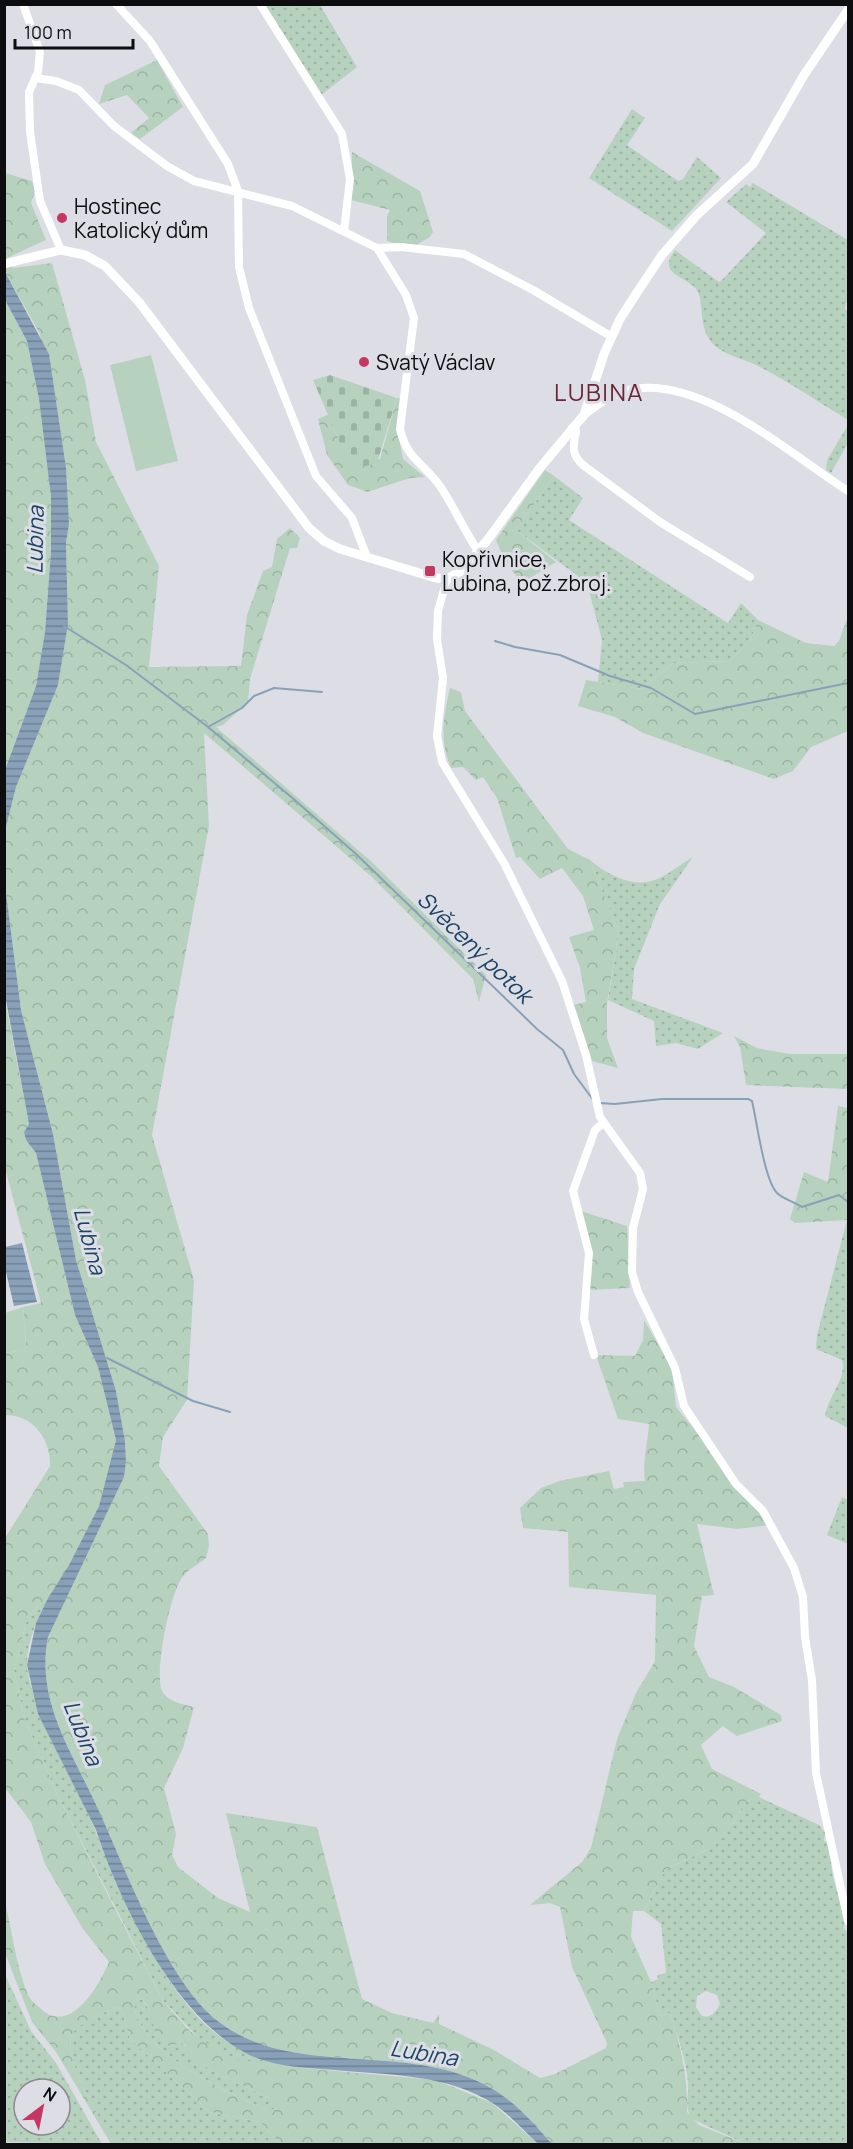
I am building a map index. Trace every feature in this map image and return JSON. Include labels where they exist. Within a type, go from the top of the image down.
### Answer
[{"type":"street","points":[[23,4],[40,52],[35,78],[29,92],[30,132],[40,201],[61,250]]},
{"type":"street","points":[[116,4],[150,41],[228,164],[238,191],[239,267],[243,287],[259,333],[316,476],[352,518],[367,557]]},
{"type":"street","points":[[260,4],[342,134],[350,179],[344,231]]},
{"type":"street","points":[[584,415],[612,337],[624,312],[662,255],[697,215],[753,164],[804,75],[849,10]]},
{"type":"street","points":[[35,78],[56,81],[79,90],[114,126],[180,175],[194,181],[292,206],[377,248],[401,247],[464,254],[533,290],[612,337]]},
{"type":"street","points":[[377,248],[406,295],[414,318],[401,423],[404,446],[410,457],[441,487],[478,551]]},
{"type":"street","points":[[4,264],[61,250],[93,258],[116,276],[139,302],[309,528],[324,541],[367,557],[447,579]]},
{"type":"street","points":[[849,491],[759,431],[703,399],[684,393],[628,390],[616,394],[584,415],[572,428],[478,551],[461,571],[447,579],[438,611],[437,642],[443,678],[437,736],[442,762],[504,863],[562,981],[586,1055],[603,1123],[632,1158],[642,1180],[642,1194],[633,1228],[632,1272],[638,1292],[675,1368],[684,1406],[730,1476],[763,1511],[794,1568],[800,1588],[812,1680],[816,1773],[832,1835],[849,1921]]},
{"type":"street","points":[[572,428],[576,431],[574,457],[583,465],[660,522],[750,577]]},
{"type":"street","points":[[594,1355],[584,1319],[589,1253],[573,1191],[595,1130],[603,1123]]},
{"type":"green space","points":[[320,5],[357,67],[320,96],[264,6]]},
{"type":"green space","points":[[157,60],[183,107],[140,139],[131,133],[149,118],[127,95],[99,104],[105,85]]},
{"type":"green space","points":[[632,109],[645,118],[627,145],[678,181],[683,179],[697,157],[721,178],[672,231],[589,178]]},
{"type":"green space","points":[[352,152],[420,191],[433,232],[430,237],[411,248],[387,241],[387,216],[390,210],[351,200]]},
{"type":"green space","points":[[5,173],[32,181],[35,191],[31,203],[46,240],[7,258],[13,268],[52,263],[85,380],[96,442],[159,566],[149,667],[241,666],[247,615],[263,571],[272,567],[277,539],[290,528],[300,538],[297,548],[290,548],[250,679],[248,702],[223,725],[216,727],[372,862],[486,975],[479,1002],[473,979],[372,877],[204,733],[209,826],[152,1135],[194,1280],[187,1400],[163,1437],[159,1466],[208,1534],[209,1546],[206,1558],[186,1573],[179,1584],[169,1614],[162,1650],[160,1681],[162,1691],[180,1704],[194,1707],[183,1748],[164,1788],[176,1834],[172,1855],[178,1867],[218,1898],[250,1912],[226,1813],[317,1827],[362,1999],[392,2013],[433,2023],[439,2014],[439,2024],[494,2050],[540,2078],[555,2074],[606,2048],[607,2043],[572,1967],[560,1907],[550,1903],[530,1905],[582,1862],[591,1848],[617,1739],[636,1693],[655,1661],[656,1595],[569,1587],[568,1532],[523,1528],[520,1508],[541,1488],[559,1481],[609,1471],[614,1489],[624,1487],[623,1482],[645,1481],[649,1424],[618,1419],[596,1355],[635,1356],[643,1340],[644,1320],[672,1368],[676,1407],[758,1507],[769,1525],[738,1529],[697,1524],[714,1595],[702,1596],[694,1646],[709,1677],[734,1687],[781,1715],[782,1721],[737,1736],[723,1726],[701,1745],[712,1769],[761,1794],[745,1802],[732,1825],[714,1846],[665,1870],[644,1911],[633,1911],[631,1937],[651,1982],[660,2016],[670,2013],[683,2062],[687,2112],[699,2125],[746,2144],[552,2144],[512,2103],[496,2091],[463,2075],[428,2066],[392,2061],[319,2056],[283,2050],[250,2040],[219,2022],[200,2004],[166,1954],[135,1894],[59,1727],[47,1684],[45,1661],[48,1637],[124,1477],[126,1462],[125,1441],[116,1391],[76,1260],[53,1134],[21,1010],[5,885],[5,831],[16,787],[58,684],[68,624],[66,543],[69,524],[40,334],[5,272]]},
{"type":"green space","points":[[753,183],[848,240],[848,303],[845,309],[848,312],[848,420],[770,372],[717,348],[705,330],[699,294],[696,289],[670,270],[670,258],[675,250],[719,282],[723,279],[766,233],[726,202],[746,184],[750,187]]},
{"type":"green space","points":[[5,300],[27,341],[39,399],[51,497],[51,551],[45,632],[36,686],[5,770]]},
{"type":"green space","points":[[151,355],[178,461],[136,471],[110,365]]},
{"type":"green space","points":[[330,375],[397,398],[377,463],[362,467],[344,452],[313,380]]},
{"type":"green space","points":[[397,398],[402,398],[397,428],[403,459],[425,477],[410,478],[367,492],[348,485],[327,455],[318,419],[329,414],[336,434],[356,462],[380,459]]},
{"type":"green space","points":[[848,425],[848,443],[831,473],[826,470],[827,460]]},
{"type":"green space","points":[[545,470],[554,476],[516,530],[556,562],[522,583],[505,562],[496,540]]},
{"type":"green space","points":[[554,476],[583,498],[569,520],[728,623],[741,603],[758,620],[750,641],[729,661],[673,663],[642,689],[598,682],[602,640],[587,583],[516,530]]},
{"type":"green space","points":[[847,619],[848,731],[811,747],[793,771],[774,779],[643,733],[615,717],[578,706],[586,680],[642,689],[673,663],[729,661],[750,641],[758,620],[806,643],[834,646],[839,641]]},
{"type":"green space","points":[[450,688],[461,692],[465,711],[568,849],[590,860],[619,933],[607,1003],[607,1038],[618,1068],[592,1061],[574,1005],[586,1002],[580,968],[569,937],[594,930],[583,896],[562,868],[540,879],[520,857],[516,858],[497,798],[483,777],[476,780],[463,767],[451,768],[443,728]]},
{"type":"green space","points":[[693,857],[660,904],[634,969],[632,999],[723,1033],[698,1049],[676,1043],[656,1046],[654,1021],[608,1000],[619,933],[590,860],[618,878],[643,882],[662,877]]},
{"type":"green space","points":[[4,995],[29,1124],[24,1132],[26,1140],[36,1153],[75,1315],[98,1367],[116,1440],[99,1506],[69,1565],[48,1598],[28,1615],[14,1670],[24,1718],[58,1796],[164,2002],[190,2031],[221,2053],[239,2061],[272,2061],[303,2068],[436,2080],[492,2103],[538,2144],[281,2144],[260,2122],[210,2112],[130,2039],[122,2011],[118,2007],[81,2025],[73,2033],[70,2044],[72,2057],[84,2090],[116,2144],[111,2144],[56,2052],[32,2022],[5,1953],[5,1901],[17,1960],[28,1995],[40,2008],[51,2015],[62,2016],[72,2013],[82,2005],[91,1995],[109,1962],[83,1929],[45,1864],[31,1822],[5,1788],[5,1538],[50,1466],[50,1456],[44,1438],[32,1424],[15,1416],[5,1415],[5,1353],[23,1350],[26,1346],[23,1307],[41,1303],[5,1168]],"holes":[[[142,1999],[150,2014],[155,2032],[163,2042],[171,2047],[181,2041],[186,2046],[182,2053],[191,2053],[210,2070],[269,2098],[274,2109],[266,2110],[229,2092],[187,2069],[167,2054],[151,2039],[139,2021],[134,2003]]]},
{"type":"green space","points":[[734,1036],[757,1048],[790,1054],[848,1054],[848,1089],[746,1085],[740,1047]]},
{"type":"green space","points":[[838,1106],[848,1108],[848,1220],[795,1223],[790,1219],[804,1172],[828,1182]]},
{"type":"green space","points":[[581,1211],[627,1226],[630,1288],[587,1290],[590,1251]]},
{"type":"green space","points":[[847,1220],[848,1428],[825,1416],[840,1381],[842,1360],[816,1349],[817,1335]]},
{"type":"green space","points":[[23,1307],[26,1346],[23,1350],[5,1353],[5,1313]]},
{"type":"green space","points":[[842,1497],[848,1500],[848,1544],[827,1535]]},
{"type":"green space","points":[[48,1598],[31,1638],[27,1664],[29,1679],[44,1723],[132,1913],[167,1977],[188,2005],[212,2030],[240,2049],[272,2061],[238,2061],[216,2052],[164,2002],[58,1796],[24,1718],[14,1670],[28,1615]]},
{"type":"green space","points":[[759,1797],[819,1825],[825,1832],[824,1841],[828,1844],[833,1877],[845,1919],[844,1929],[848,1932],[848,2144],[746,2144],[692,2119],[688,2110],[688,2082],[681,2047],[670,2013],[660,2016],[651,1982],[658,1979],[657,1975],[666,1973],[661,1924],[644,1911],[665,1870],[714,1846],[732,1825],[745,1802]],"holes":[[[706,1991],[717,1995],[720,2004],[716,2010],[711,2015],[702,2016],[696,2007],[697,1996]]]},
{"type":"green space","points":[[4,1972],[31,2031],[64,2077],[12,2077],[12,2137],[72,2137],[72,2091],[102,2144],[5,2142]]},
{"type":"green space","points":[[142,1999],[153,2016],[154,2024],[171,2046],[181,2041],[186,2047],[183,2053],[191,2053],[210,2070],[269,2098],[275,2107],[271,2112],[208,2081],[167,2054],[151,2039],[139,2021],[134,2003]]},
{"type":"green space","points":[[118,2007],[122,2011],[130,2039],[210,2112],[260,2122],[281,2144],[116,2144],[84,2090],[72,2057],[70,2044],[73,2033],[82,2025]]},
{"type":"water","points":[[5,272],[49,354],[66,468],[69,524],[66,543],[68,624],[58,685],[16,787],[5,831],[5,770],[36,686],[45,632],[51,551],[51,497],[39,399],[27,341],[5,300]]},
{"type":"water","points":[[5,885],[21,1010],[53,1134],[76,1260],[116,1391],[125,1441],[124,1477],[48,1637],[45,1661],[47,1684],[52,1706],[68,1748],[99,1811],[135,1894],[166,1954],[200,2004],[219,2022],[250,2040],[283,2050],[319,2056],[428,2066],[463,2075],[496,2091],[512,2103],[552,2144],[538,2144],[494,2104],[457,2087],[417,2078],[283,2065],[254,2057],[226,2041],[177,1991],[137,1927],[96,1830],[38,1714],[27,1665],[36,1623],[99,1506],[116,1440],[98,1367],[75,1315],[36,1153],[26,1140],[24,1132],[29,1124],[5,995]]},
{"type":"water","points":[[22,1243],[37,1302],[14,1306],[5,1268],[5,1247]]},
{"type":"waterway","name":"Svěcený potok","points":[[64,626],[126,665],[208,727],[356,854],[537,1029],[563,1050],[574,1074],[594,1101]]},
{"type":"waterway","points":[[495,641],[560,655],[610,676],[651,688],[695,714],[848,683]]},
{"type":"waterway","points":[[208,727],[242,708],[254,696],[274,688],[322,692]]},
{"type":"waterway","name":"Svěcený potok","points":[[599,1103],[615,1104],[662,1099],[748,1099],[752,1101],[768,1176],[777,1193],[802,1207],[839,1195],[848,1202]]},
{"type":"waterway","points":[[107,1358],[193,1401],[230,1412]]},
{"type":"place","name":"Hostinec Katolický dům","points":[[62,218]]},
{"type":"place","name":"Svatý Václav","points":[[364,362]]},
{"type":"place","name":"Kopřivnice, Lubina, pož.zbroj.","points":[[430,571]]},
{"type":"district","name":"LUBINA","points":[[599,391]]},
{"type":"water label","name":"Lubina","points":[[35,540]]},
{"type":"water label","name":"Lubina","points":[[90,1241]]},
{"type":"water label","name":"Lubina","points":[[83,1733]]},
{"type":"water label","name":"Lubina","points":[[424,2053]]}]
